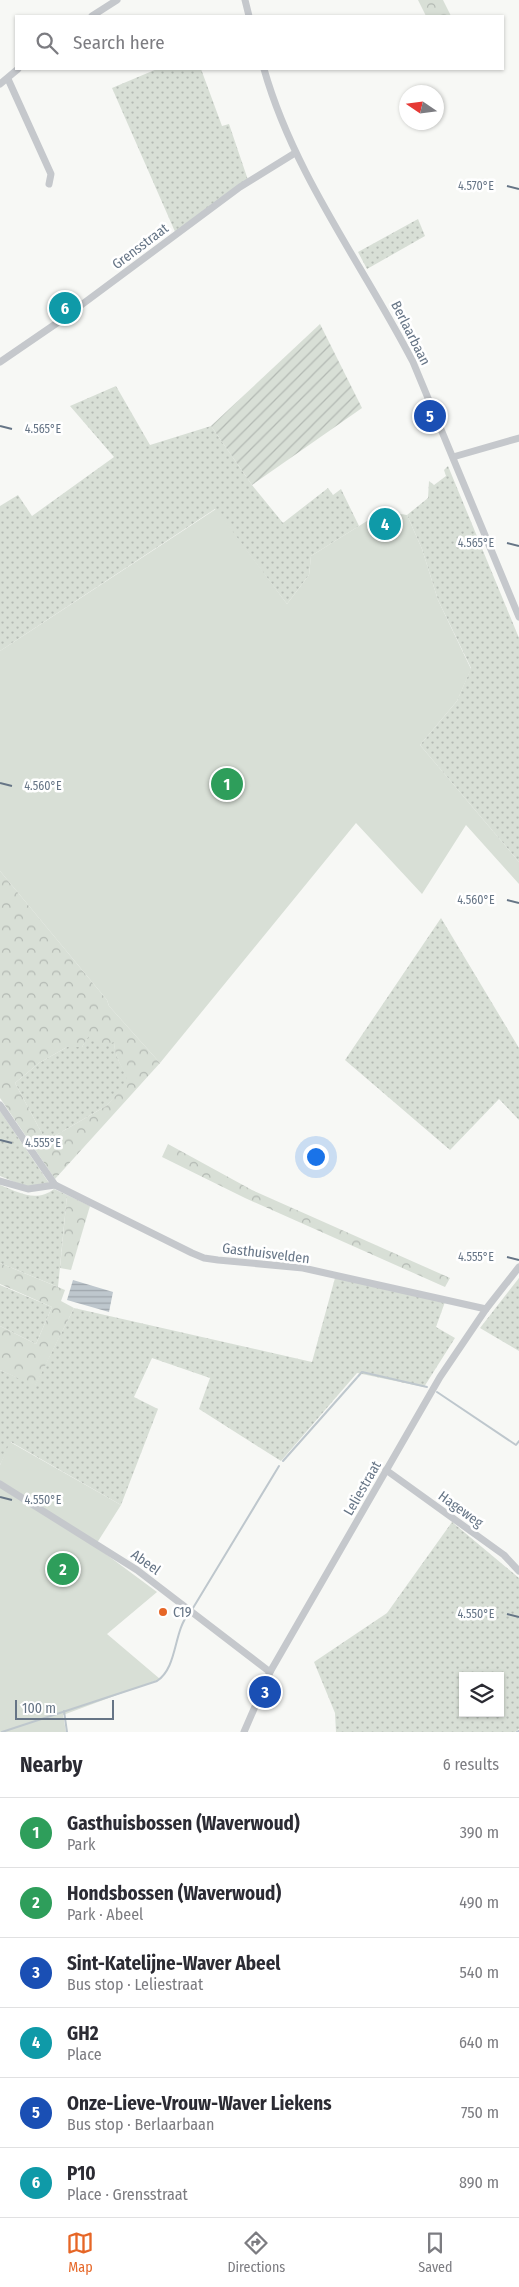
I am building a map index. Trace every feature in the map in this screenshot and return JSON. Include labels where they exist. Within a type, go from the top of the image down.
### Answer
[{"type":"street","points":[[94,15],[117,0]]},
{"type":"street","points":[[245,0],[249,15]]},
{"type":"street","points":[[0,84],[17,70]]},
{"type":"street","name":"Berlaarbaan","points":[[264,70],[273,101],[295,152],[413,362],[519,617]]},
{"type":"street","points":[[8,79],[50,174],[49,184]]},
{"type":"street","name":"Grensstraat","points":[[0,362],[58,323],[240,188],[295,152]]},
{"type":"street","points":[[453,457],[519,438]]},
{"type":"street","name":"Gasthuisvelden","points":[[0,1106],[56,1185],[204,1258],[303,1268],[486,1310]]},
{"type":"street","points":[[0,1181],[28,1189],[56,1185]]},
{"type":"street","name":"Leliestraat","points":[[244,1732],[270,1672],[440,1377],[486,1310],[519,1267]]},
{"type":"street","name":"Hageweg","points":[[386,1470],[504,1556],[519,1571]]},
{"type":"street","name":"Abeel","points":[[0,1484],[137,1570],[270,1672]]},
{"type":"green space","points":[[418,0],[443,0],[450,15],[426,15]]},
{"type":"green space","points":[[155,70],[201,70],[222,126],[229,124],[248,180],[176,234],[112,88]]},
{"type":"green space","points":[[418,219],[425,236],[367,269],[358,252]]},
{"type":"green space","points":[[320,324],[362,408],[252,485],[211,426]]},
{"type":"green space","points":[[116,386],[150,445],[211,426],[252,485],[283,523],[328,488],[333,495],[341,489],[359,526],[311,556],[309,575],[287,604],[215,509],[0,651],[0,506],[18,495],[32,516],[114,457],[70,406]]},
{"type":"green space","points":[[448,466],[519,638],[519,862],[420,745],[457,701],[471,668],[438,600],[422,549],[407,515],[428,498],[429,481],[434,485],[446,476],[444,470]]},
{"type":"green space","points":[[216,509],[287,604],[309,575],[311,556],[383,511],[407,515],[422,549],[438,600],[471,669],[457,701],[420,745],[519,862],[519,884],[466,825],[422,894],[356,823],[160,1063],[109,1006],[107,1000],[0,871],[0,651]]},
{"type":"green space","points":[[0,871],[107,1000],[109,1006],[160,1063],[55,1179],[0,1098]],"holes":[[[90,1034],[102,1047],[114,1042],[117,1057],[128,1082],[106,1106],[46,1141],[15,1083],[39,1063],[67,1047],[82,1047]]]},
{"type":"green space","points":[[441,918],[519,1048],[519,1120],[499,1099],[450,1150],[345,1060]]},
{"type":"green space","points":[[90,1033],[114,1041],[117,1057],[129,1082],[106,1106],[46,1141],[15,1083],[39,1063],[67,1047],[82,1047]]},
{"type":"green space","points":[[0,1111],[49,1183],[34,1190],[0,1176]]},
{"type":"green space","points":[[168,1144],[252,1190],[450,1278],[445,1287],[245,1198],[162,1157]]},
{"type":"green space","points":[[0,1185],[27,1195],[41,1195],[54,1189],[67,1195],[58,1287],[0,1263]]},
{"type":"green space","points":[[67,1195],[90,1206],[71,1270],[60,1268]]},
{"type":"green space","points":[[0,1263],[65,1290],[61,1301],[74,1308],[35,1386],[0,1370],[0,1326],[36,1344],[52,1307],[0,1284]]},
{"type":"green space","points":[[335,1278],[445,1302],[436,1327],[455,1338],[424,1387],[357,1373],[281,1461],[199,1409],[210,1378],[152,1358],[134,1397],[158,1409],[121,1505],[11,1442],[0,1465],[0,1370],[35,1385],[74,1308],[312,1362]]},
{"type":"green space","points":[[519,1278],[519,1351],[480,1328]]},
{"type":"green space","points":[[0,1285],[52,1307],[36,1344],[0,1326]]},
{"type":"green space","points":[[10,1442],[121,1505],[95,1546],[157,1592],[107,1634],[160,1679],[63,1715],[66,1732],[0,1732],[0,1465]]},
{"type":"green space","points":[[452,1522],[519,1578],[519,1729],[515,1732],[336,1732],[335,1713],[314,1662],[387,1613]]},
{"type":"shaded area","points":[[73,1280],[113,1292],[109,1312],[67,1300]]},
{"type":"waterway","points":[[283,1461],[362,1372],[427,1387]]},
{"type":"waterway","points":[[437,1392],[516,1445],[519,1441]]},
{"type":"waterway","points":[[193,1608],[279,1466]]},
{"type":"waterway","points":[[2,1732],[157,1681],[169,1667],[180,1630],[189,1613]]},
{"type":"waterway","points":[[64,1711],[67,1732]]},
{"type":"place","name":"P10","points":[[65,308]]},
{"type":"place","name":"Onze-Lieve-Vrouw-Waver Liekens","points":[[430,416]]},
{"type":"place","name":"GH2","points":[[385,524]]},
{"type":"place","name":"Gasthuisbossen (Waverwoud)","points":[[227,784]]},
{"type":"place","name":"Hondsbossen (Waverwoud)","points":[[63,1569]]},
{"type":"place","name":"C19","points":[[163,1612]]},
{"type":"place","name":"Sint-Katelijne-Waver Abeel","points":[[265,1692]]}]
